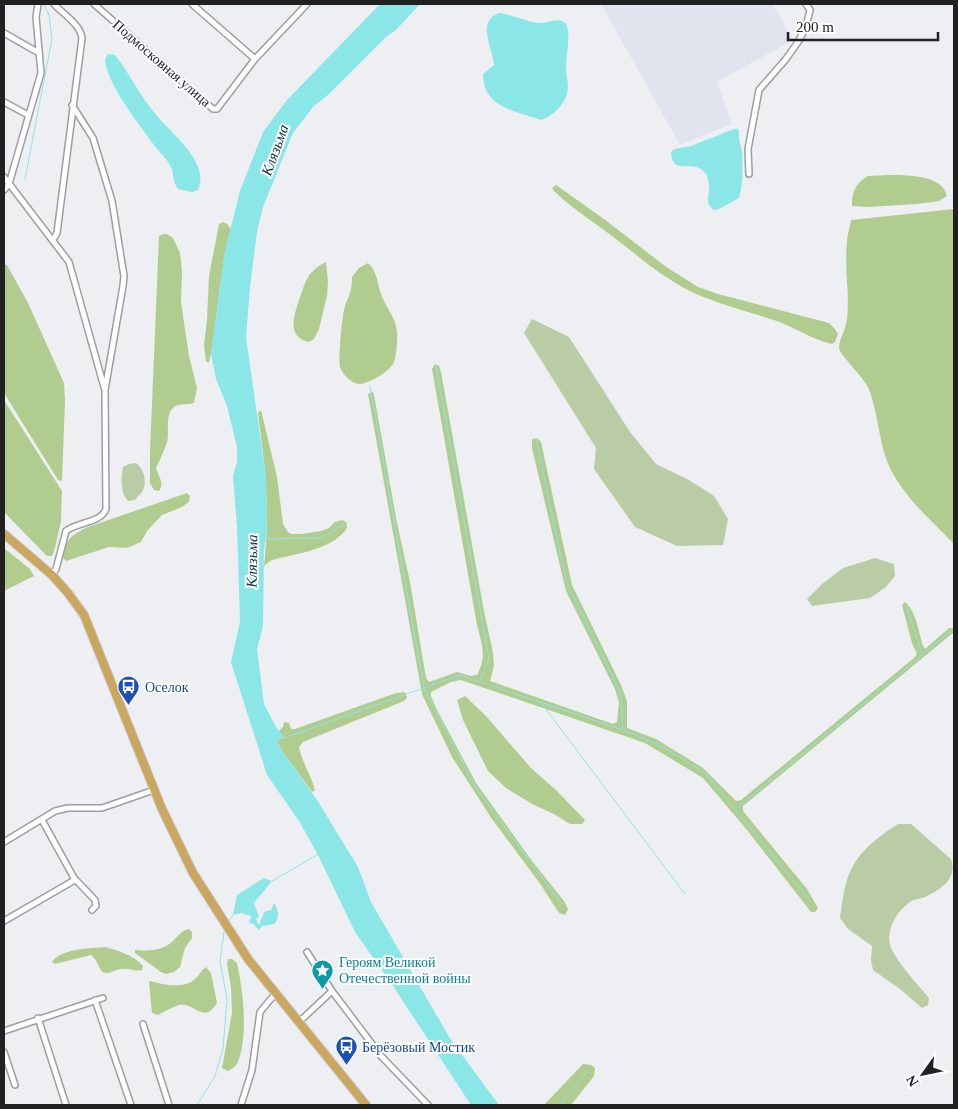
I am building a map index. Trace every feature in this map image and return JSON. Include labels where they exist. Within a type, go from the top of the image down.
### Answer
[{"type":"highway","points":[[4,534],[52,575],[84,615],[154,790],[193,874],[248,959],[366,1105]]},
{"type":"street","points":[[4,190],[9,184],[41,73],[36,17],[38,4]]},
{"type":"street","points":[[53,240],[57,233],[82,38],[78,27],[54,4]]},
{"type":"street","name":"Подмосковная улица","points":[[94,4],[213,109],[217,109],[255,59],[305,4]]},
{"type":"street","points":[[192,4],[255,59]]},
{"type":"street","points":[[749,174],[748,149],[759,90],[798,42],[809,18],[810,10],[806,4]]},
{"type":"street","points":[[4,33],[39,53]]},
{"type":"street","points":[[4,102],[28,115]]},
{"type":"street","points":[[52,575],[56,569],[66,531],[71,527],[100,516],[106,509],[104,390],[124,286],[112,201],[93,138],[72,105]]},
{"type":"street","points":[[4,177],[53,240],[72,268],[104,390]]},
{"type":"street","points":[[4,842],[55,811],[68,808],[102,808],[154,790]]},
{"type":"street","points":[[42,820],[74,878],[95,900],[96,906],[92,910]]},
{"type":"street","points":[[4,920],[73,881],[74,878]]},
{"type":"street","points":[[307,952],[332,991],[381,1056],[428,1105]]},
{"type":"street","points":[[299,1022],[332,991]]},
{"type":"street","points":[[242,1105],[252,1070],[260,1012],[275,994]]},
{"type":"street","points":[[4,1031],[38,1018],[103,998]]},
{"type":"street","points":[[96,1000],[131,1105]]},
{"type":"street","points":[[38,1018],[66,1105]]},
{"type":"street","points":[[143,1024],[169,1105]]},
{"type":"street","points":[[4,1052],[15,1086]]},
{"type":"shaded area","points":[[601,4],[773,4],[793,40],[717,82],[732,124],[680,145]]},
{"type":"green space","points":[[900,175],[925,178],[943,188],[947,196],[939,201],[918,204],[852,206],[855,189],[868,176]]},
{"type":"green space","points":[[556,185],[665,266],[698,287],[829,323],[838,334],[835,342],[832,344],[819,340],[782,323],[715,302],[681,286],[659,272],[569,204],[554,191],[552,188]]},
{"type":"green space","points":[[954,209],[954,544],[916,506],[893,473],[884,452],[874,405],[868,387],[839,348],[847,319],[846,252],[851,220]]},
{"type":"green space","points":[[223,222],[231,229],[225,252],[211,354],[209,362],[206,362],[204,344],[209,276],[219,224]]},
{"type":"green space","points":[[163,234],[173,238],[180,253],[182,271],[181,301],[189,356],[197,388],[194,403],[176,406],[169,415],[168,438],[156,468],[161,482],[159,491],[154,490],[150,483],[150,451],[159,236]]},
{"type":"green space","points":[[326,262],[327,296],[319,329],[314,339],[309,342],[297,336],[294,331],[295,313],[308,277],[316,268]]},
{"type":"green space","points":[[368,263],[374,271],[382,296],[395,324],[397,343],[395,360],[392,366],[368,382],[359,384],[348,378],[340,367],[340,339],[344,310],[351,291],[352,277],[359,268]]},
{"type":"green space","points":[[4,264],[7,265],[28,303],[64,383],[62,481],[58,480],[4,393]]},
{"type":"green space","points":[[532,319],[569,337],[630,432],[656,464],[689,480],[714,496],[728,519],[723,545],[677,546],[635,527],[594,469],[596,448],[524,333]]},
{"type":"green space","points":[[435,364],[439,366],[441,372],[493,653],[494,666],[490,681],[613,724],[617,722],[619,702],[615,689],[566,591],[532,448],[532,439],[537,438],[541,442],[572,585],[621,685],[627,701],[627,728],[656,739],[703,768],[736,801],[741,800],[914,658],[917,654],[912,643],[902,605],[905,602],[912,611],[925,649],[949,628],[953,628],[954,632],[743,806],[743,811],[807,889],[818,908],[815,912],[811,912],[747,830],[703,778],[645,743],[461,680],[451,682],[431,692],[437,710],[476,783],[532,861],[564,901],[568,909],[565,915],[559,913],[541,885],[492,819],[452,757],[422,694],[368,394],[373,392],[374,395],[397,523],[410,582],[426,678],[429,682],[457,672],[471,676],[477,675],[482,662],[483,650],[432,369]]},
{"type":"green space","points":[[4,400],[62,491],[61,521],[52,556],[47,556],[4,512]]},
{"type":"green space","points":[[261,410],[277,477],[283,524],[288,532],[291,534],[301,534],[321,531],[342,520],[346,522],[347,528],[335,540],[327,544],[310,551],[273,560],[264,566],[267,532],[266,478],[258,413]]},
{"type":"green space","points":[[136,463],[143,472],[145,479],[144,487],[135,500],[128,501],[122,489],[123,467]]},
{"type":"green space","points":[[187,493],[190,496],[189,502],[162,515],[147,531],[141,542],[127,548],[109,547],[66,561],[62,557],[65,546],[70,538],[82,530]]},
{"type":"green space","points":[[4,548],[30,569],[34,576],[4,591]]},
{"type":"green space","points":[[875,558],[894,564],[895,576],[886,587],[870,598],[812,606],[807,599],[843,568]]},
{"type":"green space","points":[[405,692],[407,698],[404,701],[303,742],[299,747],[315,790],[312,792],[280,748],[277,740],[284,738],[279,731],[283,727],[284,722],[289,723],[291,729],[295,729],[396,693]]},
{"type":"green space","points":[[465,696],[486,716],[531,768],[585,820],[582,824],[570,824],[532,804],[506,788],[488,771],[463,720],[457,700]]},
{"type":"green space","points":[[898,824],[911,824],[951,859],[953,866],[950,878],[942,887],[905,906],[897,915],[891,927],[889,939],[892,951],[929,998],[928,1005],[922,1008],[900,989],[873,970],[871,960],[872,946],[848,929],[840,918],[846,885],[855,862],[874,841]]},
{"type":"green space","points":[[189,929],[192,932],[192,938],[185,948],[180,967],[174,972],[166,974],[161,972],[135,953],[135,950],[165,947],[182,932]]},
{"type":"green space","points":[[105,947],[131,956],[143,966],[142,970],[124,969],[105,973],[102,972],[91,955],[55,964],[52,962],[62,954],[69,952]]},
{"type":"green space","points":[[228,959],[232,959],[237,963],[243,1000],[244,1028],[241,1053],[237,1064],[228,1071],[222,1068],[232,1013]]},
{"type":"green space","points":[[206,967],[211,973],[217,1003],[212,1009],[203,1013],[185,1005],[179,1005],[158,1015],[152,1013],[149,982],[174,985],[186,984],[195,979]]},
{"type":"green space","points":[[583,1064],[591,1065],[595,1068],[594,1076],[571,1105],[544,1105]]},
{"type":"water","name":"Клязьма","points":[[380,4],[420,4],[396,30],[386,37],[329,94],[313,107],[293,133],[263,207],[257,231],[246,337],[266,477],[267,532],[264,550],[263,626],[257,649],[264,704],[284,738],[277,740],[280,748],[317,800],[358,867],[371,902],[451,1040],[499,1105],[471,1105],[389,980],[355,932],[318,855],[299,821],[267,775],[231,662],[240,622],[237,527],[233,476],[237,462],[237,447],[227,406],[216,379],[211,354],[225,251],[240,191],[263,132],[287,100]]},
{"type":"water","points":[[500,13],[538,23],[554,20],[564,22],[567,25],[567,94],[553,113],[541,120],[503,106],[495,101],[484,85],[483,74],[494,65],[487,36],[488,22]]},
{"type":"water","points":[[108,54],[115,55],[143,98],[195,160],[200,180],[198,190],[192,192],[178,189],[170,165],[134,118],[111,81],[105,59]]},
{"type":"water","points":[[738,129],[742,152],[739,198],[714,210],[708,201],[709,187],[707,175],[702,170],[692,166],[676,165],[671,152]]},
{"type":"water","points":[[264,878],[272,881],[254,903],[259,917],[256,919],[259,925],[264,912],[271,910],[274,903],[278,911],[278,917],[274,924],[262,926],[259,930],[252,923],[249,924],[251,916],[241,913],[233,915],[237,895]]},
{"type":"waterway","points":[[25,179],[52,39],[49,15],[42,4]]},
{"type":"waterway","points":[[436,366],[489,659],[480,681]]},
{"type":"waterway","points":[[370,386],[424,688],[476,788],[561,903]]},
{"type":"waterway","points":[[536,439],[566,581],[621,694],[623,729]]},
{"type":"waterway","name":"Клязьма","points":[[264,539],[321,538],[344,524]]},
{"type":"waterway","points":[[907,608],[922,654]]},
{"type":"waterway","points":[[736,809],[950,632]]},
{"type":"waterway","points":[[284,738],[460,675],[623,730],[663,747],[705,773],[811,902]]},
{"type":"waterway","points":[[542,704],[685,894]]},
{"type":"waterway","points":[[272,881],[317,855]]},
{"type":"waterway","points":[[229,921],[233,915]]},
{"type":"waterway","points":[[197,1105],[215,1076],[223,1049],[227,999],[220,961],[224,932]]},
{"type":"waterway","points":[[559,1105],[588,1071]]},
{"type":"place","name":"Оселок","points":[[129,706]]},
{"type":"place","name":"Героям Великой Отечественной войны","points":[[323,989]]},
{"type":"place","name":"Берёзовый Мостик","points":[[346,1066]]}]
